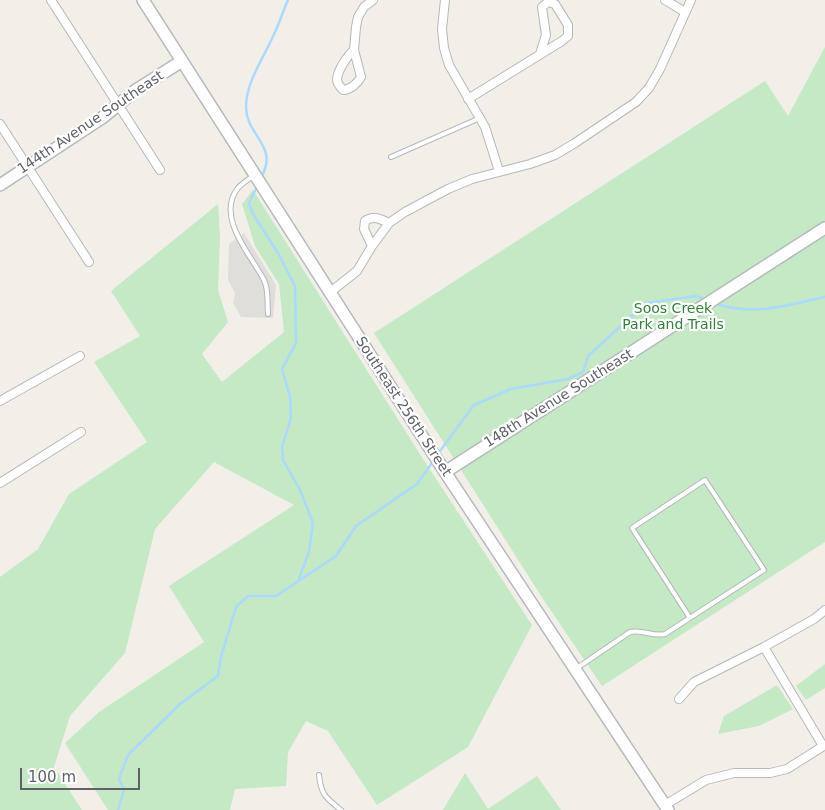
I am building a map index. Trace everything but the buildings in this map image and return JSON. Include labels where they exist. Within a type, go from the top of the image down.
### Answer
[{"type":"main road","name":"Southeast 256th Street","points":[[143,0],[442,468],[666,807]]},
{"type":"main road","name":"144th Avenue Southeast","points":[[0,184],[119,106],[136,90],[182,61]]},
{"type":"main road","name":"148th Avenue Southeast","points":[[442,468],[712,302],[825,228]]},
{"type":"street","points":[[51,0],[160,170]]},
{"type":"street","points":[[354,50],[348,55],[337,78],[337,82],[342,90],[356,83],[361,76],[354,50],[358,16],[364,7],[373,0]]},
{"type":"street","points":[[445,0],[442,29],[444,48],[449,65],[485,127],[499,171]]},
{"type":"street","points":[[665,0],[685,12]]},
{"type":"street","points":[[329,292],[357,271],[389,223],[405,212],[448,189],[499,171],[530,164],[555,155],[636,102],[649,88],[660,69],[691,0]]},
{"type":"street","points":[[468,99],[562,41],[570,34],[568,25],[551,2],[542,7],[546,35],[540,54]]},
{"type":"street","points":[[0,124],[89,262]]},
{"type":"street","points":[[372,246],[364,229],[365,221],[372,217],[380,218],[389,223]]},
{"type":"street","points":[[0,401],[80,356]]},
{"type":"street","points":[[0,483],[81,432]]},
{"type":"street","points":[[679,699],[694,682],[764,647],[814,619],[825,610]]},
{"type":"street","points":[[666,807],[706,780],[734,773],[770,773],[787,769],[824,746],[764,647]]},
{"type":"lane","points":[[391,157],[480,118]]},
{"type":"lane","points":[[255,174],[238,188],[234,196],[231,215],[238,238],[264,281],[267,290],[268,314]]},
{"type":"lane","points":[[575,669],[630,632],[665,634],[690,618],[764,570],[705,480],[632,528],[690,618]]},
{"type":"lane","points":[[319,775],[320,789],[341,810]]},
{"type":"shaded area","points":[[244,233],[276,285],[273,318],[241,317],[233,303],[235,293],[228,280],[229,244]]},
{"type":"green space","name":"Soos Creek Park and Trails","points":[[825,47],[825,542],[602,686],[543,599],[374,333],[765,81],[788,116]]},
{"type":"green space","points":[[253,190],[423,459],[532,625],[468,747],[377,805],[328,731],[306,721],[288,752],[286,786],[235,789],[230,810],[108,810],[65,743],[99,712],[204,642],[169,586],[294,505],[214,462],[155,529],[125,653],[70,716],[54,767],[82,810],[0,810],[0,577],[38,549],[69,494],[147,442],[94,362],[140,336],[111,291],[218,204],[220,236],[218,290],[228,322],[202,354],[222,382],[284,332],[279,284],[255,246],[242,204]]},
{"type":"green space","points":[[825,664],[825,688],[806,700],[796,686]]},
{"type":"green space","points":[[777,685],[793,709],[759,726],[718,734],[724,716]]},
{"type":"green space","points":[[465,773],[488,809],[537,776],[561,810],[443,810]]},
{"type":"waterway","points":[[263,174],[266,155],[264,147],[247,117],[247,97],[253,78],[288,0]]},
{"type":"waterway","points":[[256,189],[249,203],[253,214],[278,253],[295,286],[296,343],[282,369],[290,397],[291,418],[282,447],[283,460],[300,490],[313,523],[309,552],[299,579]]},
{"type":"waterway","points":[[437,455],[474,405],[511,389],[568,379],[583,372],[588,356],[646,303],[696,296],[706,300]]},
{"type":"waterway","points":[[714,303],[728,307],[756,309],[783,306],[825,297]]},
{"type":"waterway","points":[[118,810],[124,790],[119,779],[128,755],[180,704],[218,676],[221,657],[236,607],[248,596],[276,596],[336,556],[356,526],[417,484],[434,460]]}]
